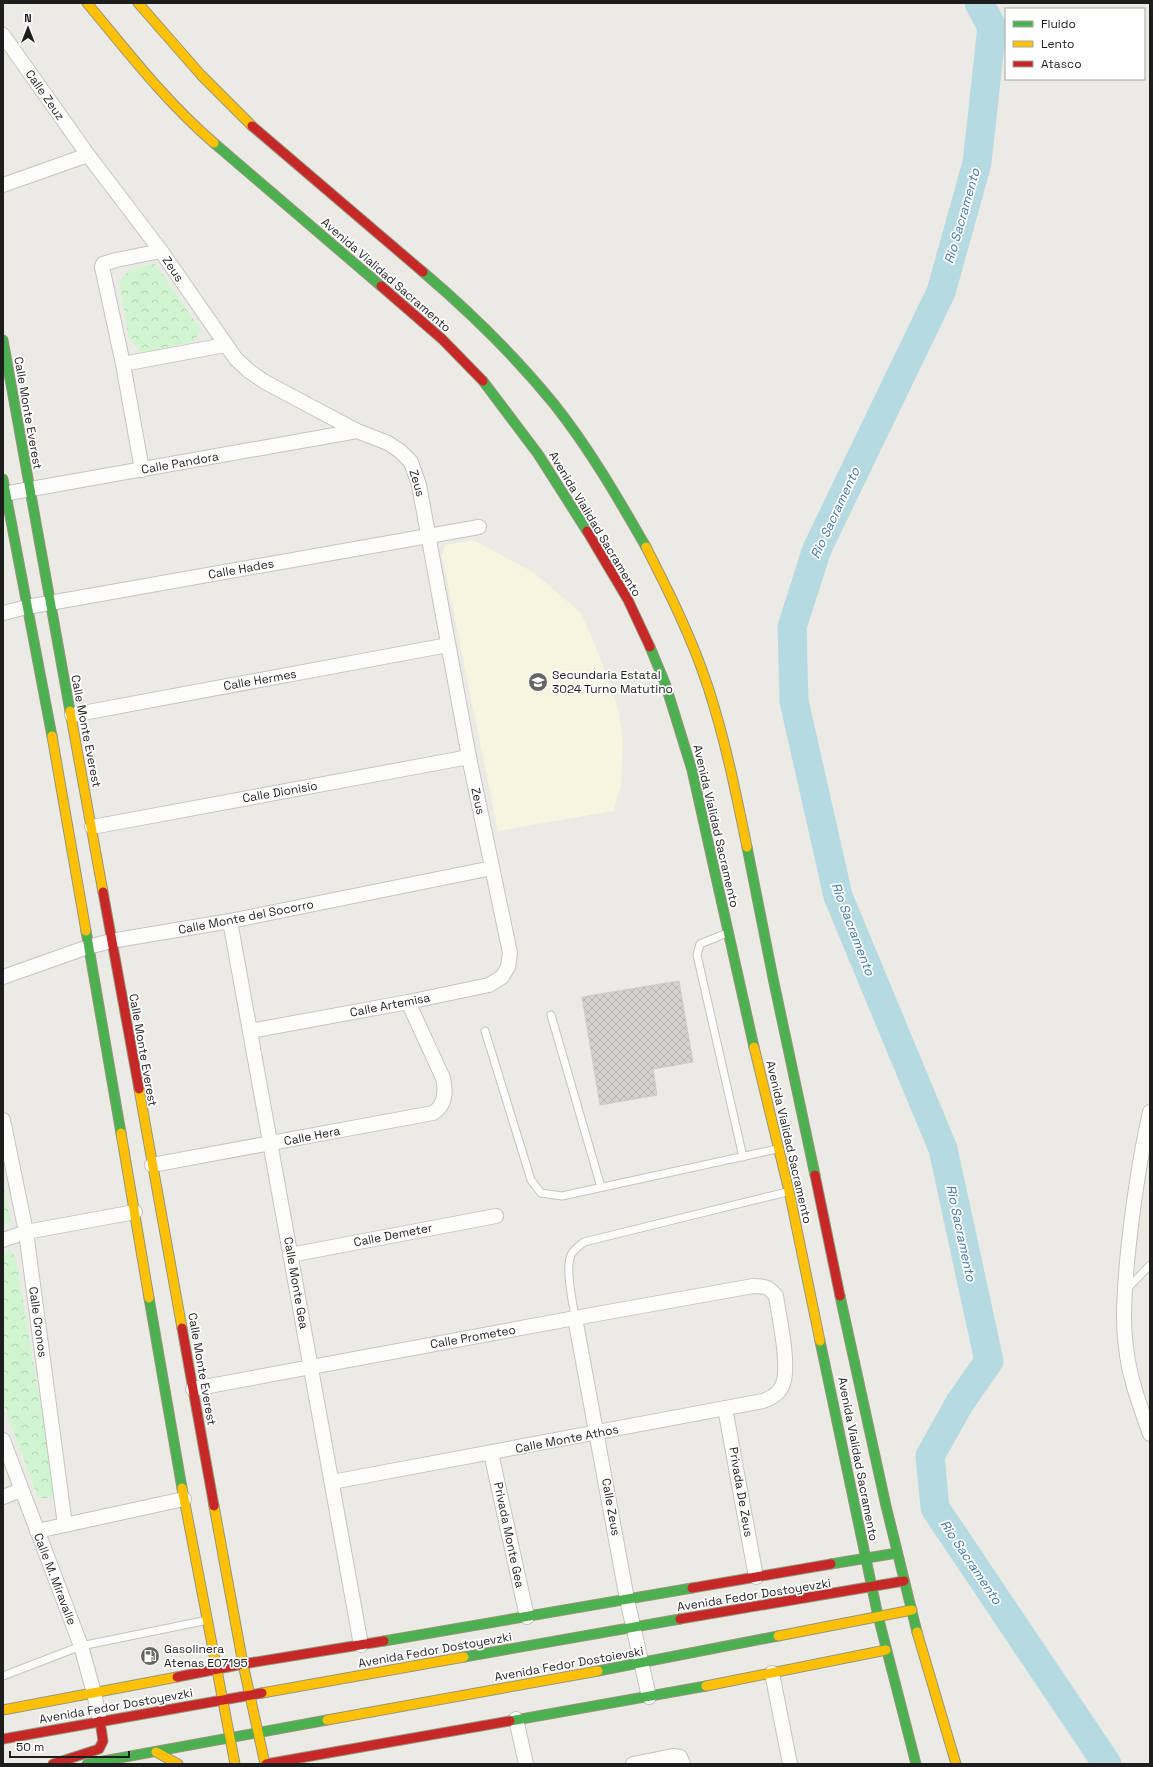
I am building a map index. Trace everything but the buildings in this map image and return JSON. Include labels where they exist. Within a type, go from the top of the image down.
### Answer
[{"type":"main road","name":"Avenida Vialidad Sacramento","points":[[87,3],[158,87],[195,127],[442,339],[468,364],[490,389],[538,454],[611,569],[628,600],[655,657],[665,683],[692,770],[789,1191],[878,1616],[916,1764]]},
{"type":"main road","name":"Avenida Vialidad Sacramento","points":[[138,3],[195,70],[267,141],[425,272],[469,311],[503,346],[554,404],[586,448],[620,503],[663,581],[694,652],[718,719],[741,812],[767,949],[897,1553],[956,1764]]},
{"type":"main road","name":"Calle Monte Everest","points":[[3,340],[243,1664],[266,1764]]},
{"type":"main road","points":[[3,479],[4,494],[60,774],[88,947],[184,1499],[218,1669],[235,1764]]},
{"type":"main road","points":[[866,1558],[897,1553]]},
{"type":"main road","name":"Avenida Fedor Dostoyevzki","points":[[3,1710],[94,1693],[154,1685],[243,1664],[361,1646],[866,1558]]},
{"type":"main road","points":[[872,1587],[904,1581]]},
{"type":"main road","name":"Avenida Fedor Dostoyevzki","points":[[3,1739],[100,1721],[158,1707],[251,1696],[634,1627],[872,1587]]},
{"type":"main road","name":"Avenida Fedor Dostoievski","points":[[230,1738],[641,1663],[912,1610]]},
{"type":"main road","points":[[266,1764],[649,1696],[886,1650]]},
{"type":"main road","points":[[53,1764],[99,1749],[103,1741],[100,1721]]},
{"type":"main road","points":[[87,1764],[103,1763],[230,1738]]},
{"type":"main road","points":[[156,1752],[178,1764]]},
{"type":"street","name":"Calle Zeuz","points":[[3,35],[88,155]]},
{"type":"street","points":[[3,185],[88,155]]},
{"type":"street","name":"Zeus","points":[[88,155],[161,251],[225,345],[249,371],[265,382],[357,431],[388,443],[411,462],[419,485],[468,757],[510,953]]},
{"type":"street","points":[[142,470],[123,364],[102,265],[116,260],[161,251]]},
{"type":"street","points":[[123,364],[225,345]]},
{"type":"street","name":"Calle Pandora","points":[[4,494],[357,431]]},
{"type":"street","name":"Calle Hades","points":[[3,613],[26,607],[479,527]]},
{"type":"street","name":"Calle Hermes","points":[[72,715],[448,645]]},
{"type":"street","name":"Calle Dionisio","points":[[92,827],[468,757]]},
{"type":"street","name":"Calle Monte del Socorro","points":[[3,977],[88,947],[111,941],[230,921],[492,868]]},
{"type":"street","name":"Calle Monte Gea","points":[[230,921],[361,1646]]},
{"type":"street","name":"Calle Artemisa","points":[[250,1031],[408,1002],[489,985],[502,977],[508,967],[510,953]]},
{"type":"street","name":"Calle Hera","points":[[152,1165],[433,1113],[438,1110],[444,1097],[444,1078],[408,1002]]},
{"type":"street","points":[[1150,1112],[1144,1137],[1130,1224],[1125,1291],[1126,1346],[1137,1398],[1150,1434]]},
{"type":"street","name":"Calle Cronos","points":[[3,1120],[26,1232],[65,1525]]},
{"type":"street","points":[[3,1240],[26,1232],[135,1212]]},
{"type":"street","name":"Calle Demeter","points":[[290,1255],[496,1216]]},
{"type":"street","name":"Calle Prometeo","points":[[193,1389],[311,1366],[753,1286],[764,1286],[776,1296],[786,1373]]},
{"type":"street","name":"Calle Zeus","points":[[575,1318],[627,1599],[649,1696]]},
{"type":"street","name":"Calle Monte Athos","points":[[332,1482],[763,1402],[775,1395],[782,1387],[786,1373]]},
{"type":"street","name":"Privada De Zeus","points":[[725,1408],[756,1577]]},
{"type":"street","name":"Calle M. Miravalle","points":[[3,1440],[81,1646],[100,1721]]},
{"type":"street","name":"Privada Monte Gea","points":[[491,1452],[526,1617]]},
{"type":"street","points":[[3,1497],[21,1490]]},
{"type":"street","points":[[37,1531],[184,1499]]},
{"type":"street","points":[[772,1673],[790,1764]]},
{"type":"street","points":[[516,1719],[526,1764]]},
{"type":"street","points":[[633,1764],[673,1756],[682,1761]]},
{"type":"lane","points":[[729,932],[700,944],[697,955],[743,1157]]},
{"type":"lane","points":[[551,1014],[601,1188]]},
{"type":"lane","points":[[484,1031],[531,1180],[536,1189],[541,1193],[562,1196],[779,1149]]},
{"type":"lane","points":[[575,1318],[569,1268],[571,1256],[577,1247],[584,1242],[789,1191]]},
{"type":"lane","points":[[1125,1291],[1150,1265]]},
{"type":"lane","points":[[3,1676],[81,1646],[208,1620]]},
{"type":"shaded area","name":"Secundaria Estatal 3024 Turno Matutino","points":[[473,540],[533,572],[581,613],[599,655],[618,708],[623,741],[621,786],[613,811],[498,831],[442,555],[445,545]]},
{"type":"green space","points":[[155,264],[201,330],[194,341],[142,353],[129,339],[119,281],[130,269]]},
{"type":"green space","points":[[3,1183],[11,1222],[3,1225]]},
{"type":"green space","points":[[11,1250],[16,1259],[55,1492],[50,1498],[38,1498],[3,1403],[3,1253]]},
{"type":"waterway","name":"Rio Sacramento","points":[[979,3],[992,27],[977,163],[941,292],[817,549],[792,627],[794,701],[838,896],[943,1149],[989,1361],[959,1404],[930,1456],[935,1508],[1107,1764]]},
{"type":"traffic: fast","points":[[214,143],[381,286]]},
{"type":"traffic: fast","points":[[423,272],[492,335],[554,404],[591,456],[646,547]]},
{"type":"traffic: fast","points":[[3,340],[70,711]]},
{"type":"traffic: fast","points":[[483,381],[538,454],[587,531]]},
{"type":"traffic: fast","points":[[3,479],[52,736]]},
{"type":"traffic: fast","points":[[650,647],[665,683],[692,770],[754,1047]]},
{"type":"traffic: fast","points":[[747,847],[815,1175]]},
{"type":"traffic: fast","points":[[86,931],[121,1133]]},
{"type":"traffic: fast","points":[[840,1296],[886,1506],[917,1632]]},
{"type":"traffic: fast","points":[[149,1298],[182,1488]]},
{"type":"traffic: fast","points":[[820,1341],[878,1616],[916,1764]]},
{"type":"traffic: fast","points":[[831,1564],[897,1553]]},
{"type":"traffic: fast","points":[[384,1641],[692,1588]]},
{"type":"traffic: fast","points":[[464,1657],[680,1619]]},
{"type":"traffic: fast","points":[[598,1671],[778,1636]]},
{"type":"traffic: fast","points":[[510,1721],[706,1686]]},
{"type":"traffic: fast","points":[[87,1764],[327,1720]]},
{"type":"traffic: slow","points":[[87,3],[163,93],[214,143]]},
{"type":"traffic: slow","points":[[138,3],[201,75],[252,126]]},
{"type":"traffic: slow","points":[[646,547],[672,598],[702,669],[725,746],[747,847]]},
{"type":"traffic: slow","points":[[70,711],[103,892]]},
{"type":"traffic: slow","points":[[52,736],[86,931]]},
{"type":"traffic: slow","points":[[754,1047],[789,1191],[820,1341]]},
{"type":"traffic: slow","points":[[139,1089],[182,1328]]},
{"type":"traffic: slow","points":[[121,1133],[149,1298]]},
{"type":"traffic: slow","points":[[182,1488],[235,1764]]},
{"type":"traffic: slow","points":[[214,1506],[243,1664],[265,1764]]},
{"type":"traffic: slow","points":[[778,1636],[912,1610]]},
{"type":"traffic: slow","points":[[917,1632],[956,1764]]},
{"type":"traffic: slow","points":[[706,1686],[886,1650]]},
{"type":"traffic: slow","points":[[262,1693],[464,1657]]},
{"type":"traffic: slow","points":[[327,1720],[598,1671]]},
{"type":"traffic: slow","points":[[3,1710],[177,1677]]},
{"type":"traffic: slow","points":[[156,1752],[178,1764]]},
{"type":"traffic: jam","points":[[252,126],[423,272]]},
{"type":"traffic: jam","points":[[381,286],[442,339],[483,381]]},
{"type":"traffic: jam","points":[[587,531],[628,600],[650,647]]},
{"type":"traffic: jam","points":[[103,892],[139,1089]]},
{"type":"traffic: jam","points":[[815,1175],[840,1296]]},
{"type":"traffic: jam","points":[[182,1328],[214,1506]]},
{"type":"traffic: jam","points":[[692,1588],[831,1564]]},
{"type":"traffic: jam","points":[[680,1619],[904,1581]]},
{"type":"traffic: jam","points":[[177,1677],[243,1664],[384,1641]]},
{"type":"traffic: jam","points":[[3,1739],[262,1693]]},
{"type":"traffic: jam","points":[[53,1764],[99,1749],[103,1741],[100,1721]]},
{"type":"traffic: jam","points":[[266,1764],[510,1721]]},
{"type":"place","name":"Secundaria Estatal 3024 Turno Matutino","points":[[538,682]]},
{"type":"place","name":"Gasolinera Atenas E07195","points":[[150,1656]]}]
